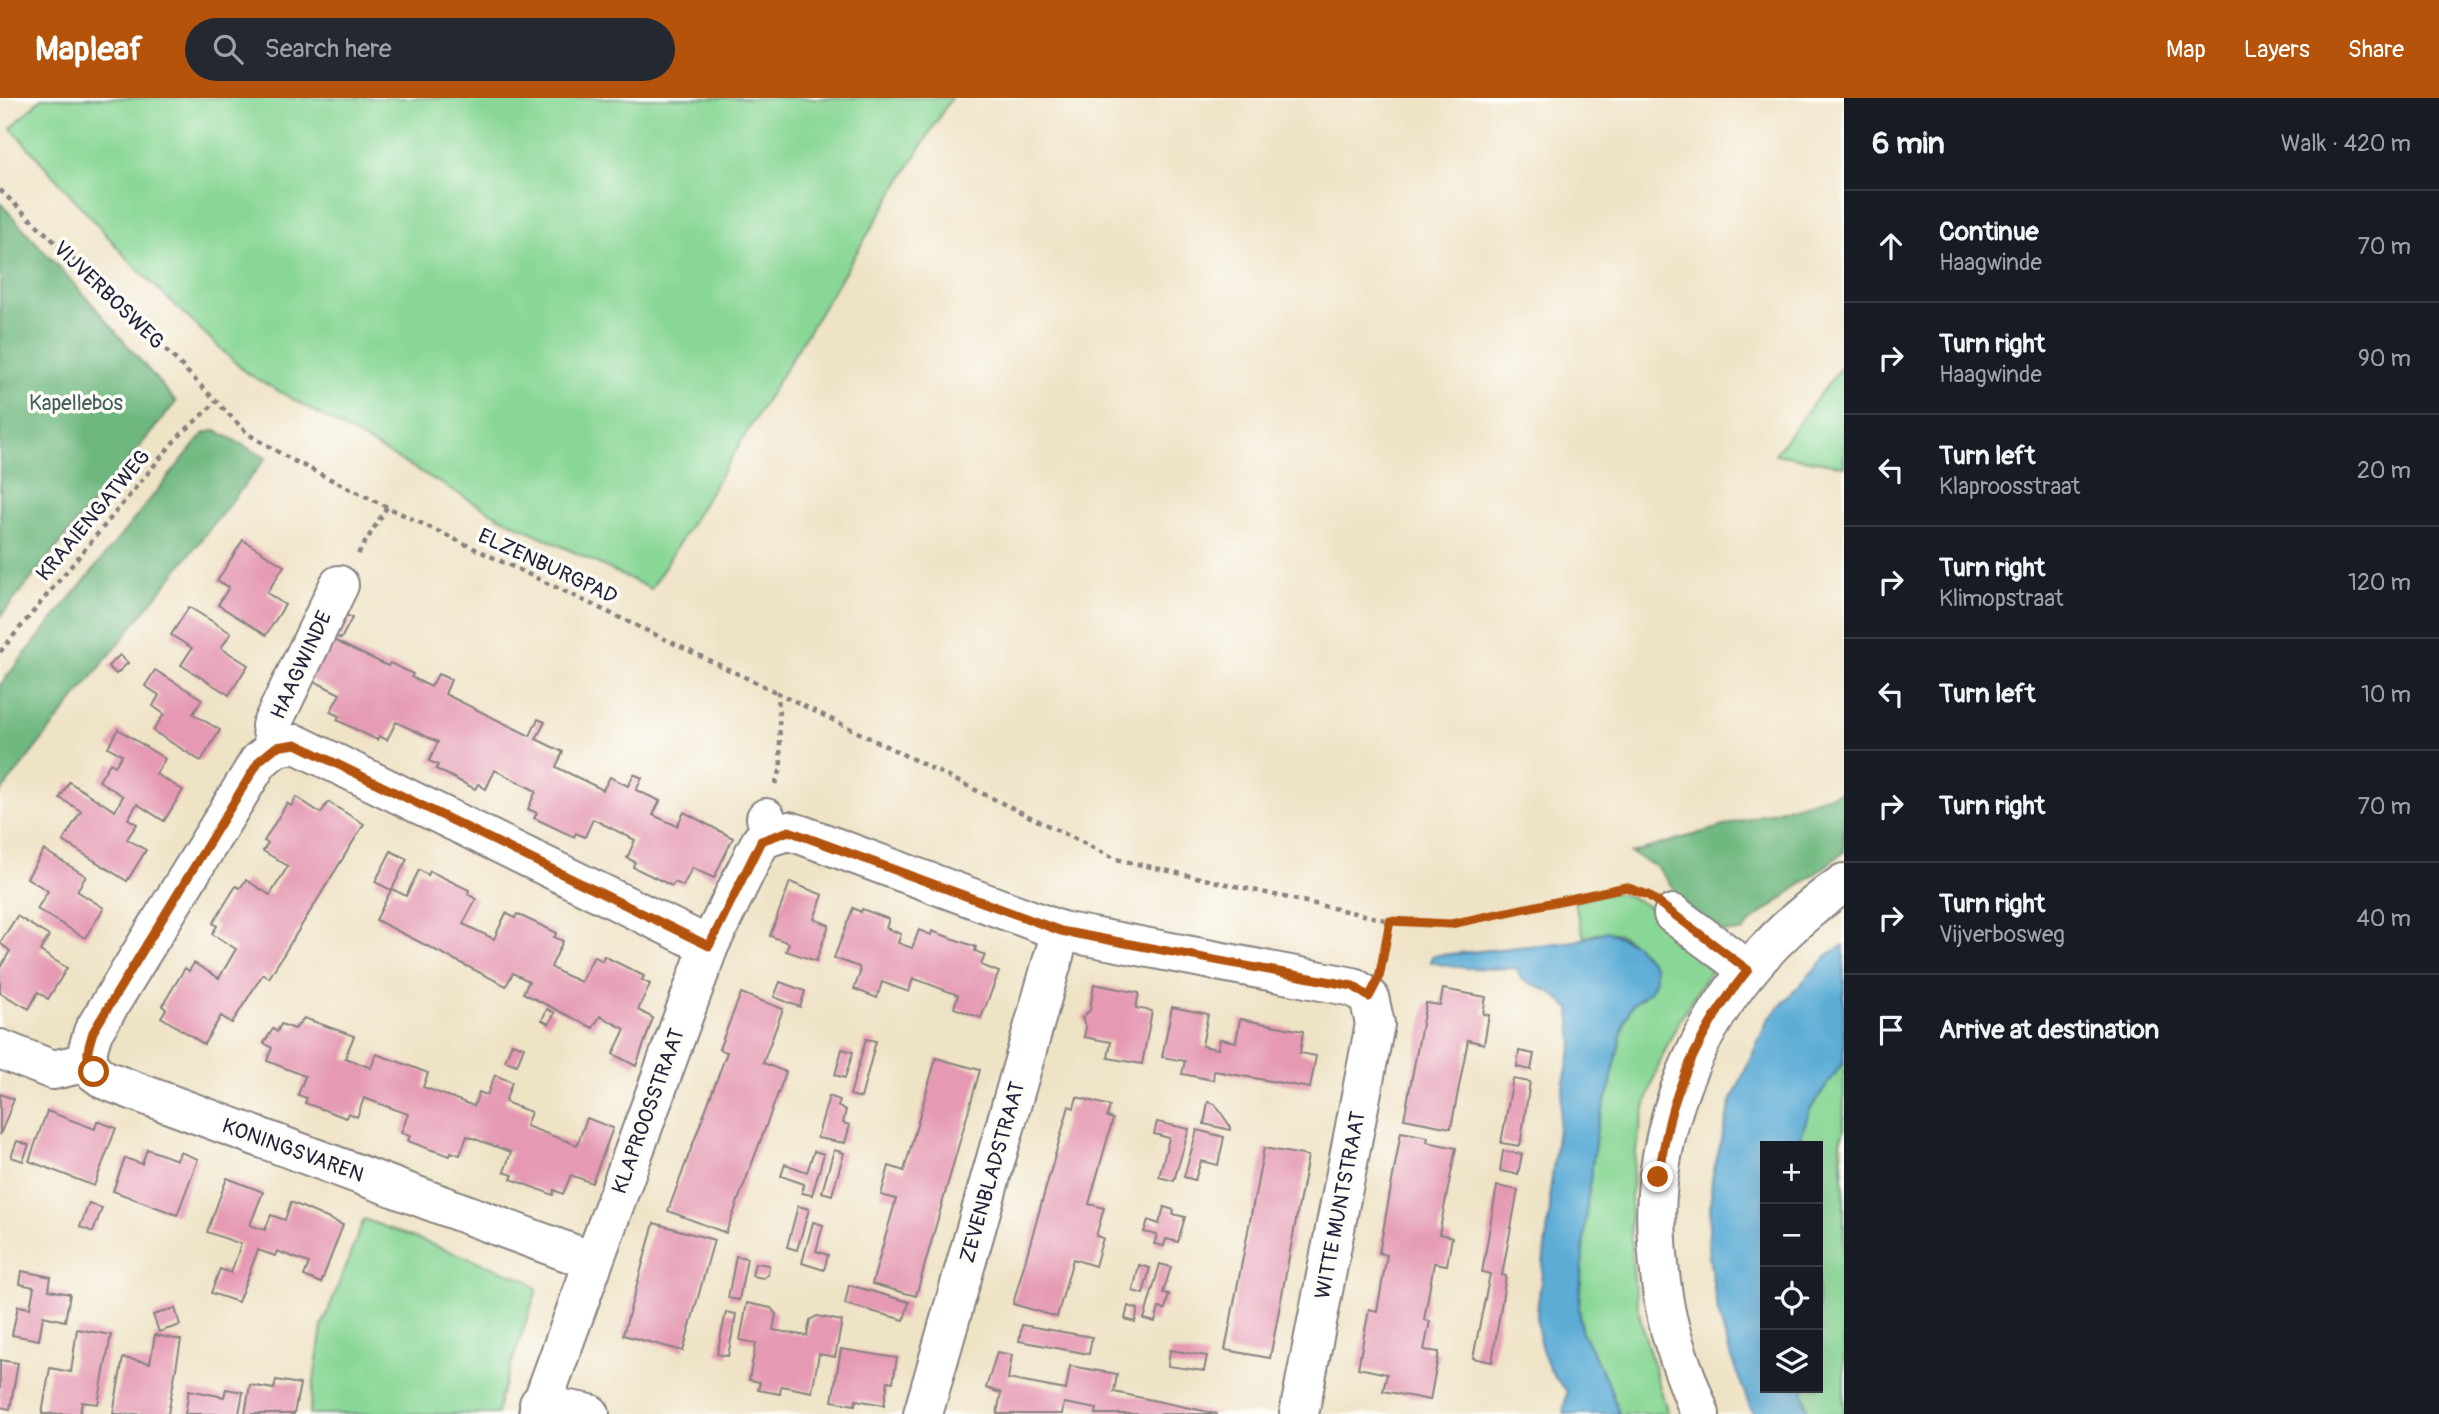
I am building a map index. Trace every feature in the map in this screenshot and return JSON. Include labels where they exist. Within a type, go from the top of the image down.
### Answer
[{"type":"street","name":"HAAGWINDE","points":[[276,747],[271,726],[339,585]]},
{"type":"street","name":"HAAGWINDE","points":[[88,1062],[88,1049],[93,1032],[259,761],[276,747],[296,744],[709,946]]},
{"type":"street","points":[[768,827],[802,835],[1061,931],[1353,986],[1369,997]]},
{"type":"street","name":"KLAPROOSSTRAAT","points":[[539,1409],[709,946],[768,827]]},
{"type":"street","points":[[1700,1414],[1679,1357],[1666,1310],[1657,1245],[1658,1177],[1673,1107],[1715,1015],[1748,970],[1789,925],[1844,883]]},
{"type":"street","points":[[1673,914],[1748,970]]},
{"type":"street","name":"ZEVENBLADSTRAAT","points":[[923,1414],[1061,931]]},
{"type":"street","name":"WITTE MUNTSTRAAT","points":[[1299,1414],[1375,1024],[1369,997]]},
{"type":"street","points":[[0,1049],[53,1070],[88,1062]]},
{"type":"street","name":"KONINGSVAREN","points":[[88,1062],[94,1072],[105,1080],[592,1261]]},
{"type":"street","points":[[539,1409],[590,1414]]},
{"type":"path","name":"VIJVERBOSWEG","points":[[0,190],[134,317],[248,434],[292,460],[387,507]]},
{"type":"path","name":"KRAAIENGATWEG","points":[[0,652],[176,439],[215,403]]},
{"type":"path","points":[[339,585],[387,507]]},
{"type":"path","name":"ELZENBURGPAD","points":[[387,507],[778,693],[1116,859],[1390,921],[1451,924],[1626,887],[1648,895],[1673,914]]},
{"type":"path","points":[[768,827],[766,803],[781,769],[778,693]]},
{"type":"path","points":[[1369,997],[1379,978],[1390,921]]},
{"type":"green space","points":[[41,98],[951,98],[651,589],[500,517],[245,372],[134,266],[11,128]]},
{"type":"green space","name":"Kapellebos","points":[[0,203],[87,298],[176,402],[0,617]]},
{"type":"green space","points":[[1844,363],[1844,466],[1775,454]]},
{"type":"green space","points":[[216,430],[266,458],[0,793],[0,685],[203,434]]},
{"type":"green space","points":[[1844,791],[1844,852],[1752,921],[1743,932],[1720,932],[1689,909],[1658,868],[1631,853]]},
{"type":"green space","points":[[1609,893],[1637,900],[1651,909],[1714,965],[1680,1020],[1656,1072],[1638,1140],[1633,1175],[1631,1246],[1634,1281],[1643,1328],[1668,1414],[1619,1414],[1609,1385],[1581,1330],[1579,1306],[1586,1212],[1597,1127],[1610,1086],[1624,1023],[1632,1005],[1650,991],[1655,979],[1655,967],[1627,939],[1606,932],[1584,937],[1574,902]]},
{"type":"green space","points":[[1844,1061],[1844,1131],[1840,1141],[1844,1189],[1844,1414],[1808,1414],[1804,1393],[1823,1393],[1823,1141],[1800,1141],[1809,1111]]},
{"type":"green space","points":[[364,1219],[527,1280],[537,1290],[497,1414],[309,1414],[322,1327]]},
{"type":"water","points":[[1607,931],[1636,945],[1655,967],[1655,979],[1650,991],[1632,1005],[1624,1023],[1610,1086],[1597,1127],[1586,1212],[1579,1305],[1581,1330],[1609,1385],[1619,1414],[1563,1414],[1567,1391],[1553,1375],[1544,1355],[1537,1312],[1564,1081],[1573,1044],[1570,1009],[1551,992],[1521,979],[1517,968],[1463,968],[1431,962],[1432,956],[1576,941]]},
{"type":"water","points":[[1844,945],[1844,1061],[1809,1111],[1800,1141],[1760,1141],[1760,1393],[1804,1393],[1808,1414],[1755,1414],[1731,1358],[1717,1308],[1708,1250],[1712,1178],[1731,1102],[1768,1019],[1829,954]]},
{"type":"building","points":[[243,540],[284,566],[267,593],[285,605],[266,635],[218,605],[229,587],[217,581]]},
{"type":"building","points":[[189,607],[231,633],[221,648],[248,665],[229,695],[181,665],[192,648],[171,635]]},
{"type":"building","points":[[341,613],[352,618],[341,639],[330,634]]},
{"type":"building","points":[[329,638],[388,666],[390,663],[413,674],[411,677],[431,687],[438,674],[445,677],[451,680],[445,694],[530,736],[538,719],[545,722],[536,739],[563,752],[556,767],[603,790],[610,777],[628,786],[634,774],[642,778],[636,790],[660,801],[653,815],[677,826],[684,812],[733,838],[714,878],[692,868],[683,886],[675,882],[672,886],[633,867],[635,862],[627,858],[635,840],[593,819],[585,837],[576,833],[574,837],[534,818],[537,813],[528,809],[536,791],[495,770],[486,789],[478,784],[475,789],[436,769],[438,765],[429,761],[438,742],[396,722],[387,740],[379,736],[377,740],[337,720],[339,716],[330,712],[340,694],[308,678]]},
{"type":"building","points":[[120,655],[128,663],[116,674],[108,666]]},
{"type":"building","points":[[155,670],[202,699],[193,714],[220,730],[201,761],[153,731],[164,714],[153,706],[159,695],[145,686]]},
{"type":"building","points":[[118,729],[165,759],[156,774],[183,790],[164,821],[137,804],[128,819],[137,824],[127,839],[146,850],[127,881],[63,841],[81,811],[60,798],[69,782],[115,811],[123,796],[99,781],[110,763],[115,766],[122,755],[108,747]]},
{"type":"building","points":[[296,797],[321,813],[328,802],[364,824],[269,978],[263,974],[232,1023],[221,1016],[204,1044],[161,1017],[166,1009],[162,1006],[185,968],[189,971],[194,963],[219,978],[236,949],[212,934],[217,926],[213,923],[236,886],[240,888],[246,880],[270,895],[288,866],[263,851],[268,843],[264,841],[287,803],[291,806]]},
{"type":"building","points":[[44,850],[86,876],[77,891],[104,908],[85,938],[37,909],[48,891],[27,878]]},
{"type":"building","points":[[391,851],[407,859],[392,889],[406,896],[419,870],[428,875],[430,871],[469,890],[468,894],[476,899],[463,924],[494,939],[506,913],[515,918],[517,914],[557,933],[554,937],[563,941],[551,967],[565,975],[581,982],[594,956],[602,961],[604,956],[644,976],[642,980],[650,984],[638,1010],[653,1018],[636,1066],[613,1054],[625,1029],[600,1016],[593,1028],[523,993],[529,981],[513,973],[506,986],[376,920],[391,890],[375,882]]},
{"type":"building","points":[[790,882],[823,895],[814,919],[829,925],[816,961],[786,951],[789,943],[770,936]]},
{"type":"building","points":[[853,908],[889,919],[886,928],[901,934],[898,943],[912,948],[919,930],[931,935],[932,931],[976,947],[975,951],[985,955],[981,965],[999,972],[981,1018],[954,1008],[958,995],[913,978],[909,992],[882,982],[877,998],[854,989],[860,973],[859,967],[834,958]]},
{"type":"building","points":[[17,916],[49,936],[40,951],[67,968],[48,999],[38,992],[29,1009],[0,993],[0,968],[10,951],[0,943]]},
{"type":"building","points":[[780,982],[805,991],[800,1007],[774,997]]},
{"type":"building","points":[[1094,984],[1139,993],[1136,1008],[1152,1011],[1142,1064],[1108,1058],[1111,1042],[1084,1037],[1086,1027],[1082,1018],[1090,1010]]},
{"type":"building","points":[[1443,989],[1486,997],[1483,1014],[1489,1015],[1484,1044],[1468,1040],[1451,1128],[1404,1119],[1426,1003],[1440,1005]]},
{"type":"building","points":[[741,993],[783,1009],[763,1063],[786,1072],[726,1233],[668,1211],[727,1052],[719,1049]]},
{"type":"building","points":[[1172,1007],[1208,1014],[1202,1046],[1218,1049],[1220,1039],[1236,1042],[1240,1019],[1303,1031],[1300,1053],[1316,1056],[1310,1088],[1214,1071],[1213,1080],[1182,1074],[1185,1061],[1162,1057]]},
{"type":"building","points":[[547,1009],[555,1013],[549,1024],[542,1020]]},
{"type":"building","points":[[304,1018],[354,1036],[345,1058],[371,1068],[376,1054],[402,1063],[428,1073],[423,1087],[474,1106],[479,1092],[487,1095],[495,1075],[512,1082],[505,1102],[531,1112],[526,1126],[577,1145],[587,1118],[613,1128],[592,1183],[571,1175],[563,1194],[554,1190],[553,1195],[511,1179],[513,1175],[504,1172],[511,1152],[467,1136],[460,1155],[451,1152],[450,1156],[429,1149],[408,1141],[410,1136],[401,1133],[408,1114],[364,1098],[357,1117],[348,1113],[346,1118],[305,1103],[307,1098],[298,1095],[305,1076],[267,1061],[272,1048],[264,1043],[273,1029],[277,1032],[281,1024],[295,1029]]},
{"type":"building","points":[[866,1039],[876,1041],[861,1098],[850,1095]]},
{"type":"building","points":[[512,1043],[524,1047],[517,1065],[505,1061]]},
{"type":"building","points":[[842,1049],[853,1052],[845,1078],[835,1075]]},
{"type":"building","points":[[1519,1051],[1534,1054],[1531,1070],[1517,1067]]},
{"type":"building","points":[[936,1058],[980,1070],[916,1296],[872,1284],[896,1199],[881,1195],[889,1166],[904,1171]]},
{"type":"building","points":[[1513,1079],[1530,1082],[1520,1146],[1501,1143]]},
{"type":"building","points":[[0,1094],[14,1099],[0,1135]]},
{"type":"building","points":[[829,1096],[840,1100],[838,1107],[846,1110],[843,1123],[850,1125],[845,1143],[817,1138]]},
{"type":"building","points":[[1077,1097],[1110,1106],[1107,1117],[1113,1119],[1089,1204],[1104,1208],[1096,1236],[1103,1238],[1095,1266],[1073,1259],[1057,1317],[1013,1304],[1069,1106],[1074,1108]]},
{"type":"building","points":[[1208,1102],[1215,1104],[1230,1130],[1204,1124]]},
{"type":"building","points":[[47,1111],[95,1129],[97,1121],[116,1128],[94,1186],[29,1161]]},
{"type":"building","points":[[1157,1122],[1189,1129],[1174,1181],[1159,1177],[1169,1138],[1154,1134]]},
{"type":"building","points":[[1197,1130],[1224,1137],[1218,1165],[1201,1161],[1195,1180],[1184,1177]]},
{"type":"building","points":[[1401,1132],[1428,1137],[1427,1142],[1456,1148],[1439,1234],[1452,1237],[1447,1265],[1434,1263],[1424,1320],[1430,1321],[1424,1350],[1439,1352],[1430,1400],[1383,1391],[1387,1374],[1358,1368],[1369,1309],[1377,1311],[1387,1255],[1379,1253]]},
{"type":"building","points":[[17,1141],[29,1145],[23,1161],[11,1157]]},
{"type":"building","points":[[1264,1148],[1308,1156],[1270,1358],[1225,1350]]},
{"type":"building","points":[[147,1149],[177,1160],[180,1152],[198,1159],[177,1215],[113,1191],[125,1158],[142,1164]]},
{"type":"building","points":[[834,1150],[844,1153],[832,1195],[822,1192]]},
{"type":"building","points":[[814,1151],[824,1154],[812,1195],[802,1193],[804,1184],[781,1176],[785,1164],[807,1172]]},
{"type":"building","points":[[1503,1151],[1522,1154],[1518,1174],[1500,1171]]},
{"type":"building","points":[[227,1178],[263,1192],[250,1225],[265,1230],[271,1215],[285,1220],[291,1202],[343,1225],[321,1283],[304,1276],[309,1263],[277,1251],[275,1256],[258,1250],[238,1302],[211,1293],[220,1269],[231,1273],[241,1244],[207,1232]]},
{"type":"building","points":[[1497,1186],[1518,1190],[1502,1275],[1506,1276],[1492,1362],[1473,1358],[1490,1274],[1482,1272]]},
{"type":"building","points":[[89,1203],[102,1208],[93,1232],[80,1227]]},
{"type":"building","points":[[798,1206],[809,1209],[797,1250],[787,1247]]},
{"type":"building","points":[[1164,1207],[1174,1210],[1173,1214],[1185,1217],[1178,1242],[1166,1239],[1164,1246],[1154,1244],[1157,1235],[1144,1232],[1148,1220],[1159,1224]]},
{"type":"building","points":[[813,1222],[823,1225],[816,1251],[828,1255],[824,1270],[802,1263]]},
{"type":"building","points":[[654,1223],[714,1240],[683,1351],[623,1335]]},
{"type":"building","points":[[736,1256],[747,1258],[739,1300],[728,1298]]},
{"type":"building","points":[[755,1263],[769,1265],[768,1275],[763,1278],[752,1276]]},
{"type":"building","points":[[1160,1264],[1171,1267],[1163,1293],[1169,1294],[1165,1309],[1159,1308],[1155,1322],[1144,1319]]},
{"type":"building","points":[[1139,1265],[1150,1268],[1143,1294],[1133,1291]]},
{"type":"building","points":[[22,1271],[51,1277],[49,1290],[70,1294],[65,1321],[43,1316],[39,1340],[12,1335],[18,1306],[30,1308],[34,1287],[20,1284]]},
{"type":"building","points":[[849,1285],[909,1302],[904,1320],[845,1304]]},
{"type":"building","points":[[747,1303],[771,1308],[776,1314],[773,1330],[807,1336],[810,1320],[817,1316],[842,1321],[835,1357],[819,1354],[812,1392],[781,1386],[780,1394],[758,1390],[760,1382],[749,1380],[756,1343],[740,1340]]},
{"type":"building","points":[[1128,1306],[1138,1309],[1135,1322],[1125,1319]]},
{"type":"building","points":[[175,1308],[180,1325],[159,1332],[153,1315]]},
{"type":"building","points":[[726,1312],[736,1314],[728,1356],[717,1354]]},
{"type":"building","points":[[1022,1325],[1092,1337],[1089,1354],[1019,1341]]},
{"type":"building","points":[[77,1329],[111,1335],[98,1404],[82,1402],[80,1414],[42,1414],[50,1368],[71,1372]]},
{"type":"building","points":[[155,1335],[181,1340],[168,1414],[113,1414],[123,1358],[150,1363]]},
{"type":"building","points":[[841,1349],[897,1358],[893,1382],[888,1381],[884,1405],[856,1400],[855,1405],[832,1401]]},
{"type":"building","points":[[1170,1350],[1207,1356],[1204,1371],[1168,1366]]},
{"type":"building","points":[[997,1352],[1012,1355],[1008,1379],[1066,1390],[1070,1366],[1117,1374],[1114,1392],[1218,1414],[1096,1414],[1097,1409],[1064,1403],[1062,1414],[997,1414],[1001,1393],[986,1388]]},
{"type":"building","points":[[0,1360],[18,1363],[10,1409],[0,1407]]},
{"type":"building","points":[[276,1380],[300,1384],[294,1414],[245,1414],[250,1385],[274,1389]]},
{"type":"building","points":[[226,1389],[243,1392],[239,1414],[185,1414],[189,1390],[224,1397]]},
{"type":"route","points":[[94,1072],[88,1062],[88,1049],[93,1032],[259,761],[276,747],[296,744],[709,946],[761,841],[789,831],[1061,931],[1353,986],[1369,997],[1379,978],[1390,921],[1451,924],[1626,887],[1648,895],[1748,970],[1715,1015],[1693,1059],[1673,1107],[1658,1177]]}]
